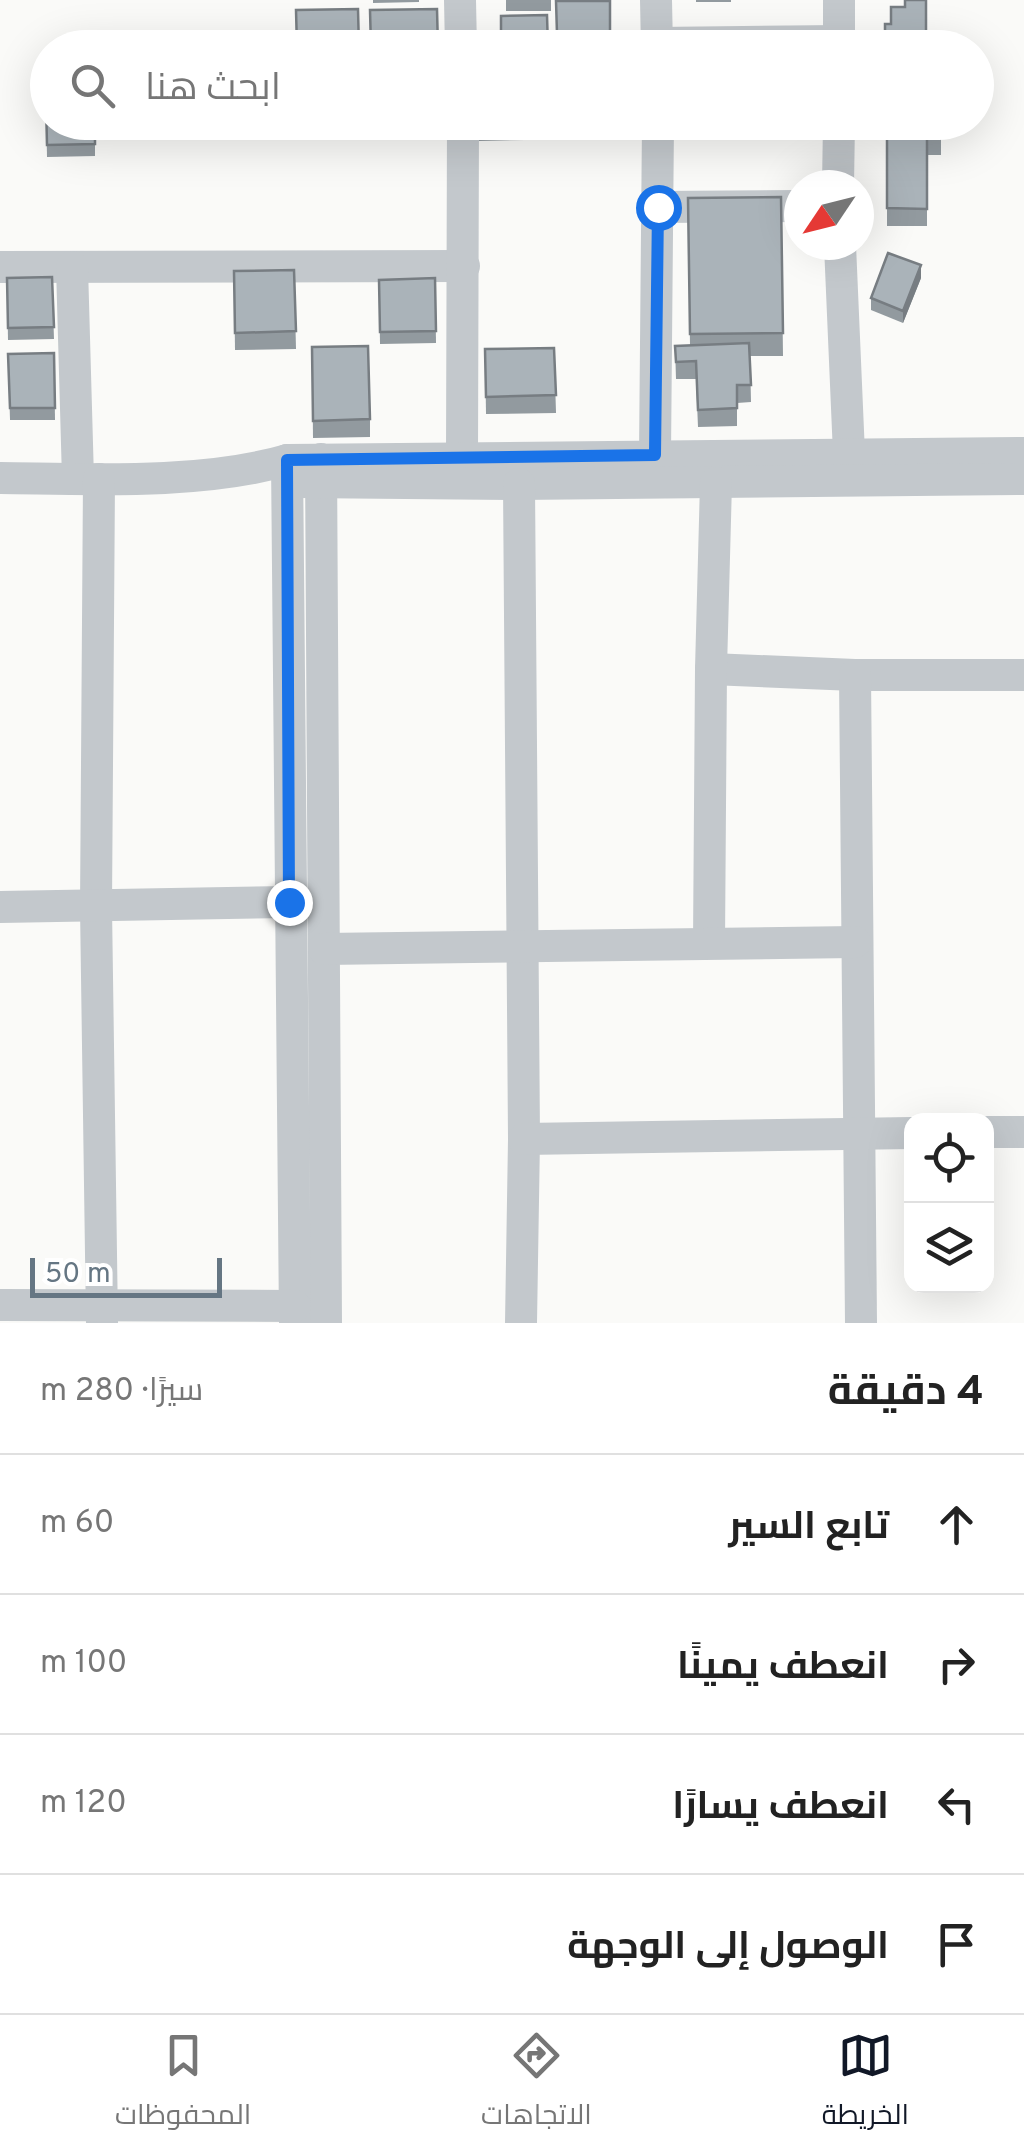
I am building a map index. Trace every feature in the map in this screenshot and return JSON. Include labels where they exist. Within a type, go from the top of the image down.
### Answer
[{"type":"street","points":[[460,0],[461,30]]},
{"type":"street","points":[[656,0],[657,30]]},
{"type":"street","points":[[839,0],[839,30]]},
{"type":"street","points":[[462,456],[464,140]]},
{"type":"street","points":[[655,455],[658,140]]},
{"type":"street","points":[[838,140],[838,170]]},
{"type":"street","points":[[658,207],[784,206]]},
{"type":"street","points":[[841,260],[850,454]]},
{"type":"street","points":[[0,267],[464,266]]},
{"type":"street","points":[[72,267],[88,479],[102,1313]]},
{"type":"street","points":[[321,471],[462,456],[1024,452]]},
{"type":"street","points":[[0,1305],[102,1313],[295,1315],[288,471]]},
{"type":"street","points":[[321,471],[326,1323]]},
{"type":"street","points":[[0,478],[321,471],[519,484],[1024,479]]},
{"type":"street","points":[[709,943],[716,483]]},
{"type":"street","points":[[519,484],[524,1139],[521,1323]]},
{"type":"street","points":[[711,669],[855,675],[1024,675]]},
{"type":"street","points":[[855,675],[861,1323]]},
{"type":"street","points":[[0,907],[289,902]]},
{"type":"street","points":[[324,949],[855,942]]},
{"type":"street","points":[[994,1132],[1024,1132]]},
{"type":"street","points":[[524,1139],[904,1133]]},
{"type":"building","points":[[905,0],[926,0],[926,30],[885,30],[885,24],[891,24],[891,7],[905,7]]},
{"type":"building","points":[[556,1],[610,1],[610,30],[557,30]]},
{"type":"building","points":[[358,9],[359,30],[297,30],[296,10]]},
{"type":"building","points":[[437,9],[438,30],[371,30],[370,10]]},
{"type":"building","points":[[547,15],[547,30],[501,30],[501,16]]},
{"type":"building","points":[[47,140],[95,140],[95,144],[47,145]]},
{"type":"building","points":[[887,140],[927,140],[927,209],[887,208]]},
{"type":"building","points":[[781,197],[783,333],[690,334],[688,198]]},
{"type":"building","points":[[888,253],[921,265],[903,311],[871,298]]},
{"type":"building","points":[[294,270],[296,331],[235,333],[234,271]]},
{"type":"building","points":[[52,277],[54,327],[8,328],[7,278]]},
{"type":"building","points":[[435,278],[436,331],[380,332],[379,280]]},
{"type":"building","points":[[749,343],[751,385],[737,385],[737,408],[698,410],[696,361],[676,362],[675,346]]},
{"type":"building","points":[[368,346],[370,419],[313,421],[312,347]]},
{"type":"building","points":[[554,348],[556,395],[486,397],[485,349]]},
{"type":"building","points":[[54,353],[55,408],[10,408],[8,354]]},
{"type":"route","points":[[289,902],[287,460],[655,455],[658,207]]}]
